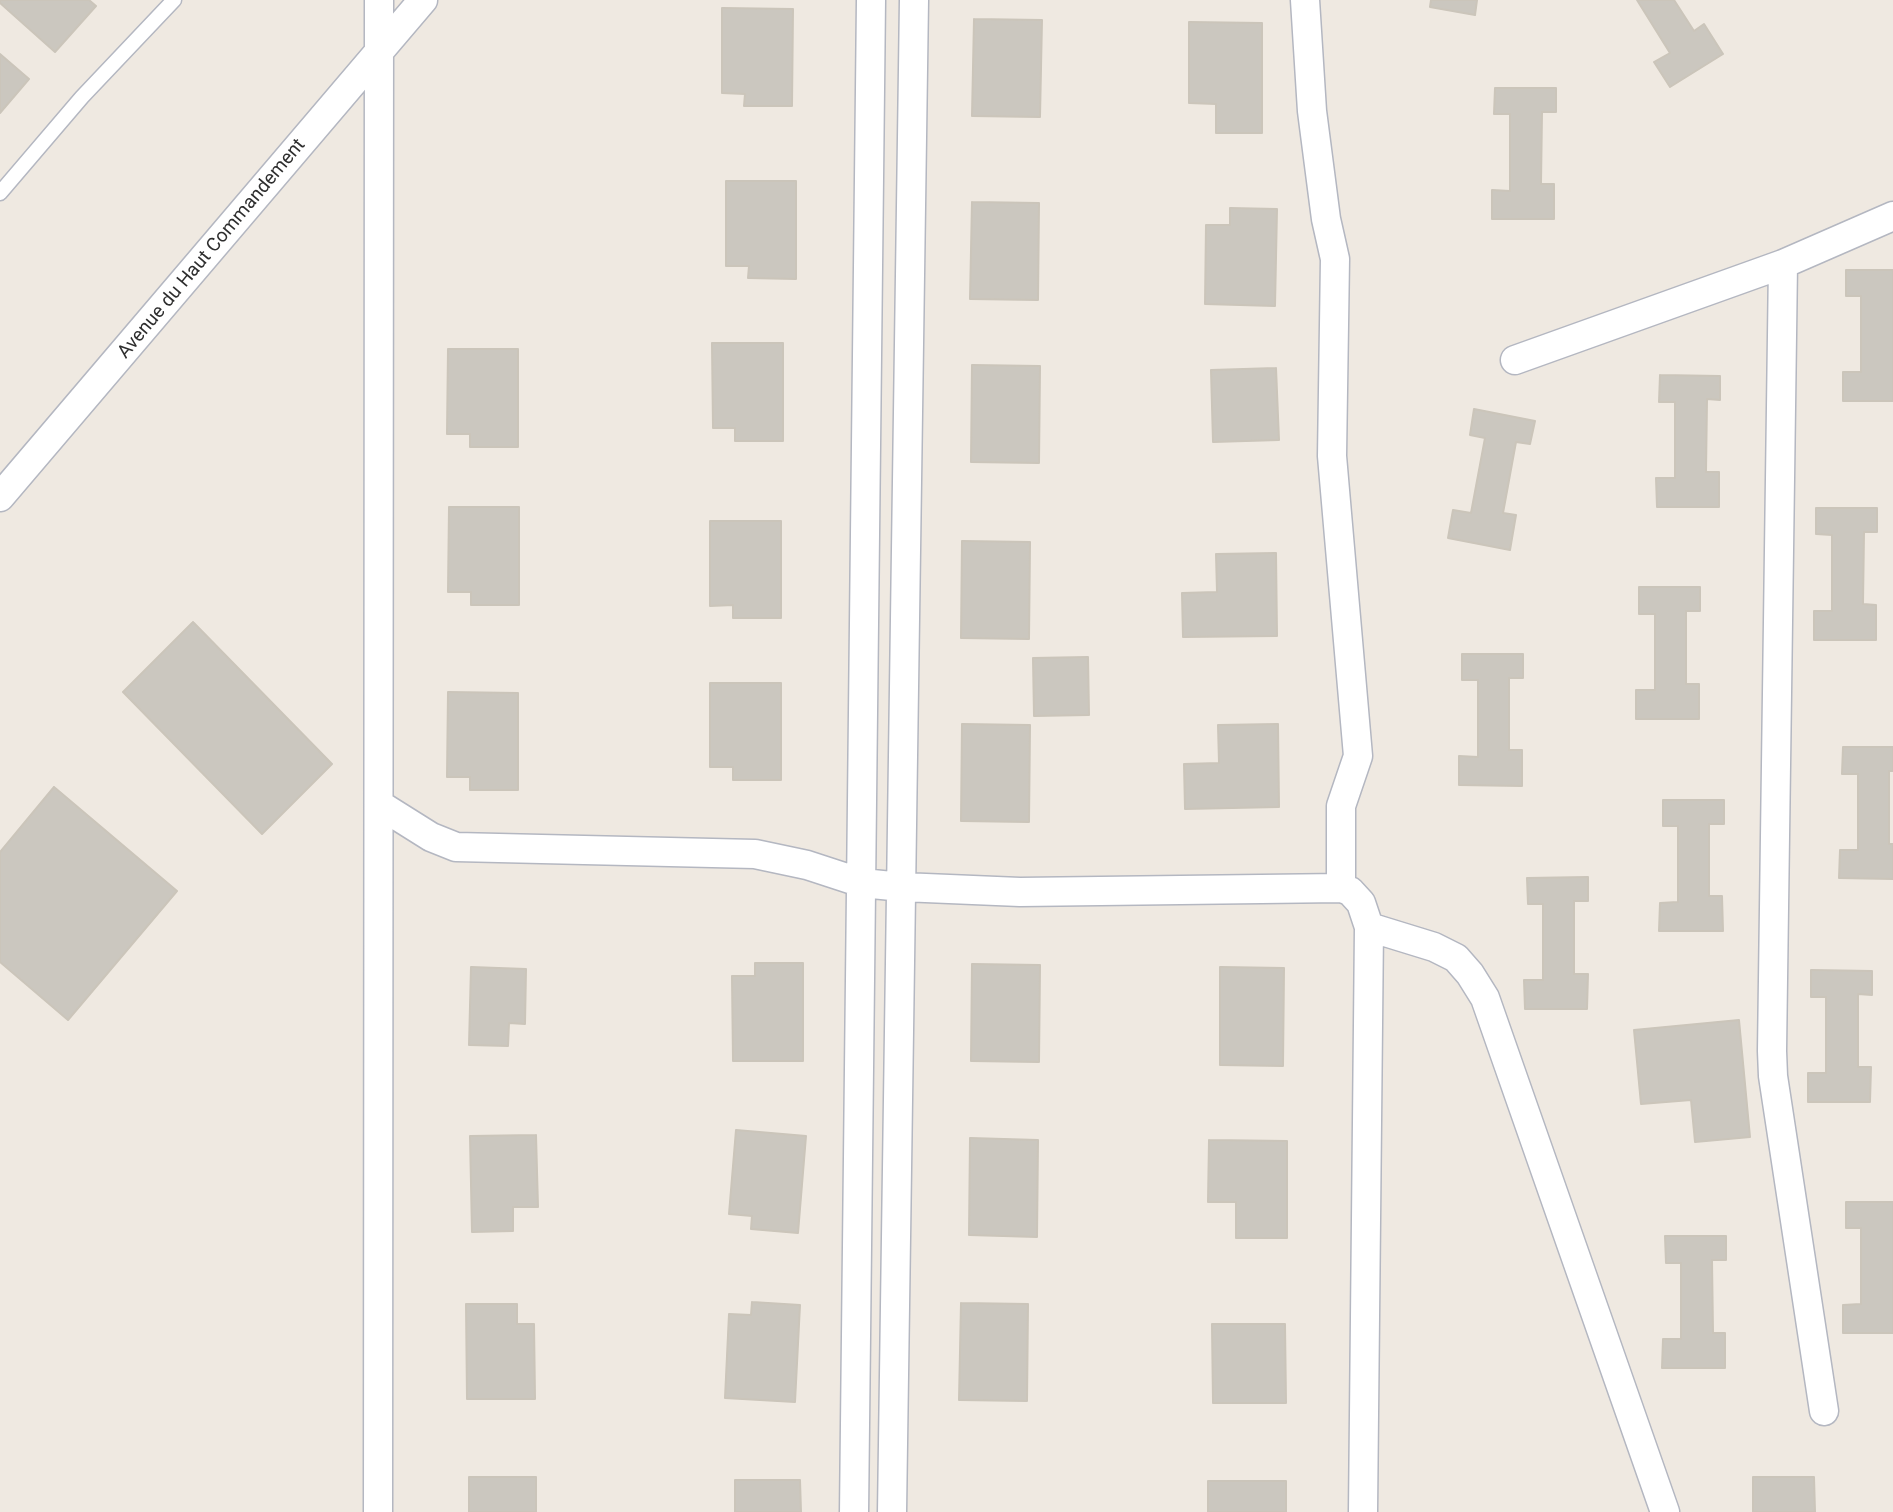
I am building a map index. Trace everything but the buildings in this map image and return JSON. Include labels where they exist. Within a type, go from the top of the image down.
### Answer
[{"type":"street","points":[[378,1512],[379,0]]},
{"type":"street","name":"Avenue du Haut Commandement","points":[[0,496],[423,0]]},
{"type":"street","points":[[854,1512],[871,0]]},
{"type":"street","points":[[892,1512],[914,0]]},
{"type":"street","points":[[1305,0],[1312,111],[1326,219],[1335,259],[1332,456],[1358,756],[1341,806],[1341,888]]},
{"type":"street","points":[[1516,360],[1783,264],[1893,216]]},
{"type":"street","points":[[1783,264],[1772,1051],[1775,1090],[1824,1411]]},
{"type":"street","points":[[380,805],[430,837],[456,847],[755,854],[862,883],[902,887],[1020,892],[1341,888],[1350,891],[1361,903],[1369,927],[1363,1512]]},
{"type":"street","points":[[1369,927],[1434,947],[1456,958],[1471,975],[1485,998],[1665,1512]]},
{"type":"lane","points":[[0,193],[82,97],[174,0]]}]
